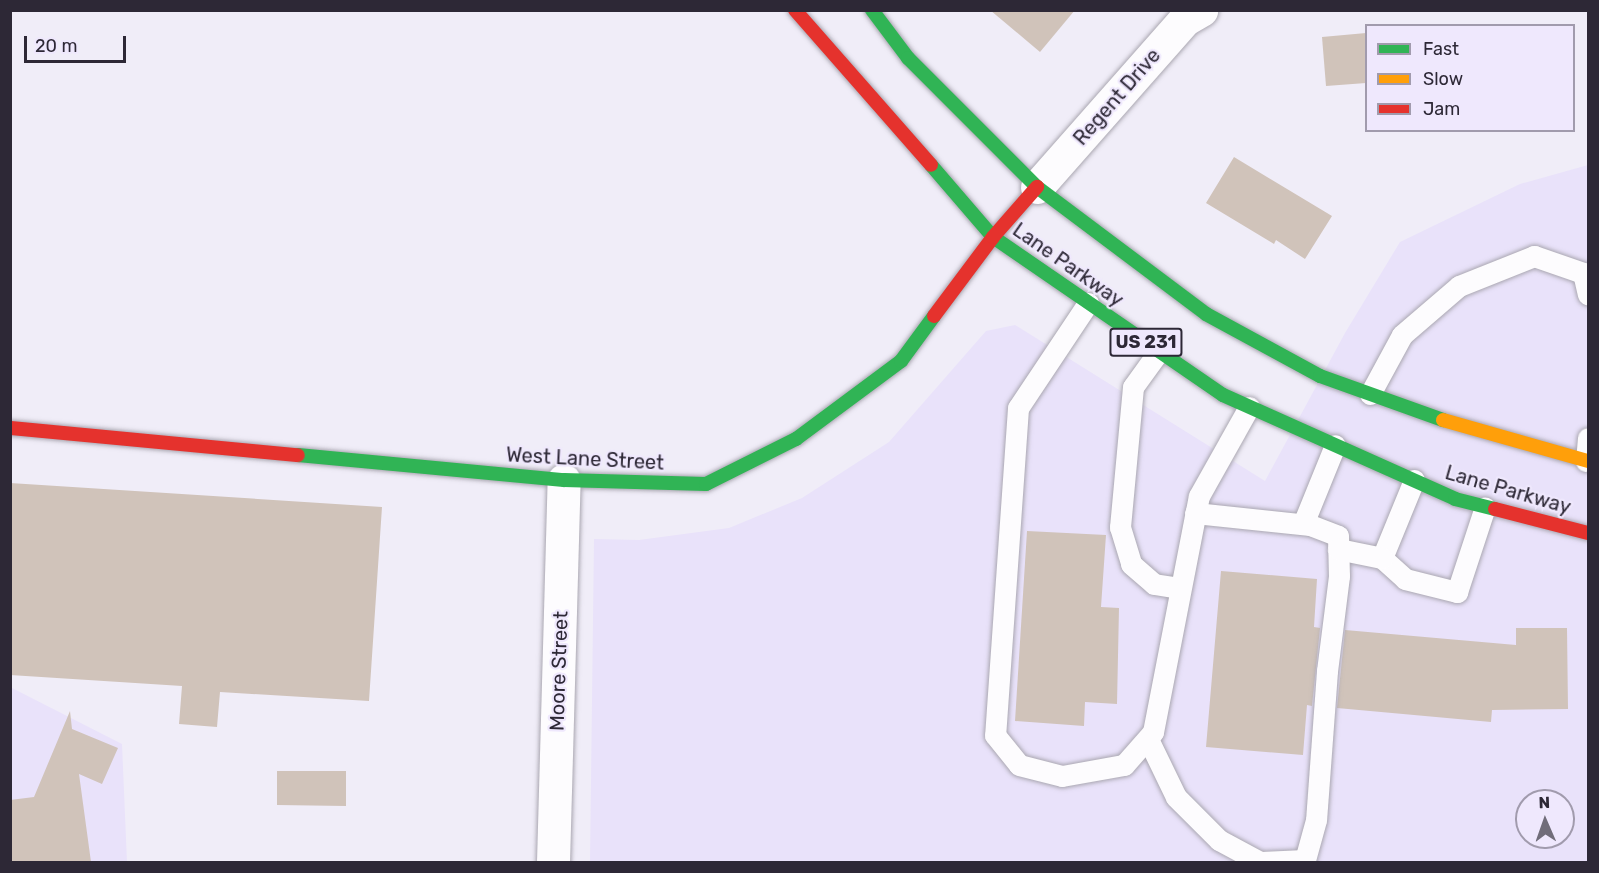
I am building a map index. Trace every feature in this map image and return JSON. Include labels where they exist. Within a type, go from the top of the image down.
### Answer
[{"type":"main road","name":"Lane Parkway","points":[[795,10],[993,237],[1223,395],[1455,499],[1588,533]]},
{"type":"main road","name":"Lane Parkway","points":[[873,10],[908,58],[1037,187],[1206,314],[1320,376],[1429,416],[1587,461]]},
{"type":"main road","name":"West Lane Street","points":[[10,428],[564,480],[706,484],[796,439],[901,361],[993,237],[1037,187]]},
{"type":"street","name":"Regent Drive","points":[[1037,187],[1184,20],[1201,10]]},
{"type":"street","name":"Moore Street","points":[[553,862],[564,480]]},
{"type":"lane","points":[[1370,394],[1402,335],[1459,286],[1534,256],[1584,271],[1588,294]]},
{"type":"lane","points":[[1088,303],[1018,408],[995,735],[1019,765],[1062,776],[1124,765],[1153,732],[1179,588],[1199,496],[1249,407]]},
{"type":"lane","points":[[1159,351],[1133,387],[1120,527],[1131,564],[1154,584],[1179,588]]},
{"type":"lane","points":[[1587,461],[1588,438]]},
{"type":"lane","points":[[1303,524],[1335,445]]},
{"type":"lane","points":[[1382,558],[1414,480]]},
{"type":"lane","points":[[1338,549],[1382,558],[1405,579],[1457,592],[1485,507]]},
{"type":"lane","points":[[1148,739],[1176,797],[1219,840],[1260,862],[1305,860],[1316,820],[1327,671],[1339,576],[1338,536],[1303,524],[1195,513]]},
{"type":"shaded area","points":[[1588,165],[1588,862],[590,862],[594,539],[639,540],[729,528],[802,498],[889,442],[986,331],[1015,325],[1265,481],[1345,333],[1400,242],[1520,184]]},
{"type":"shaded area","points":[[10,687],[122,744],[127,862],[11,862]]},
{"type":"building","points":[[990,10],[1075,10],[1040,52]]},
{"type":"building","points":[[1365,33],[1365,83],[1326,86],[1322,37]]},
{"type":"building","points":[[1234,157],[1332,216],[1305,259],[1276,240],[1274,244],[1206,203]]},
{"type":"building","points":[[10,483],[382,507],[369,701],[220,692],[217,727],[179,724],[182,686],[10,675]]},
{"type":"building","points":[[1027,531],[1106,535],[1101,607],[1119,608],[1117,704],[1085,702],[1084,726],[1015,721]]},
{"type":"building","points":[[1221,571],[1317,579],[1314,627],[1320,628],[1312,706],[1307,705],[1303,755],[1206,747]]},
{"type":"building","points":[[1516,628],[1567,628],[1568,709],[1492,710],[1491,722],[1337,708],[1345,630],[1516,645]]},
{"type":"building","points":[[70,711],[72,729],[118,748],[102,784],[79,774],[91,862],[10,862],[10,800],[34,797]]},
{"type":"building","points":[[277,771],[346,771],[346,806],[277,805]]},
{"type":"traffic: fast","points":[[872,10],[908,58],[1037,187],[1206,314],[1320,376],[1443,420]]},
{"type":"traffic: fast","points":[[931,165],[993,237],[1223,395],[1455,499],[1495,509]]},
{"type":"traffic: fast","points":[[298,455],[564,480],[706,484],[796,439],[901,361],[934,316]]},
{"type":"traffic: slow","points":[[1443,420],[1588,461]]},
{"type":"traffic: jam","points":[[795,10],[931,165]]},
{"type":"traffic: jam","points":[[934,316],[993,237],[1037,187]]},
{"type":"traffic: jam","points":[[10,428],[298,455]]},
{"type":"traffic: jam","points":[[1495,509],[1588,533]]}]
